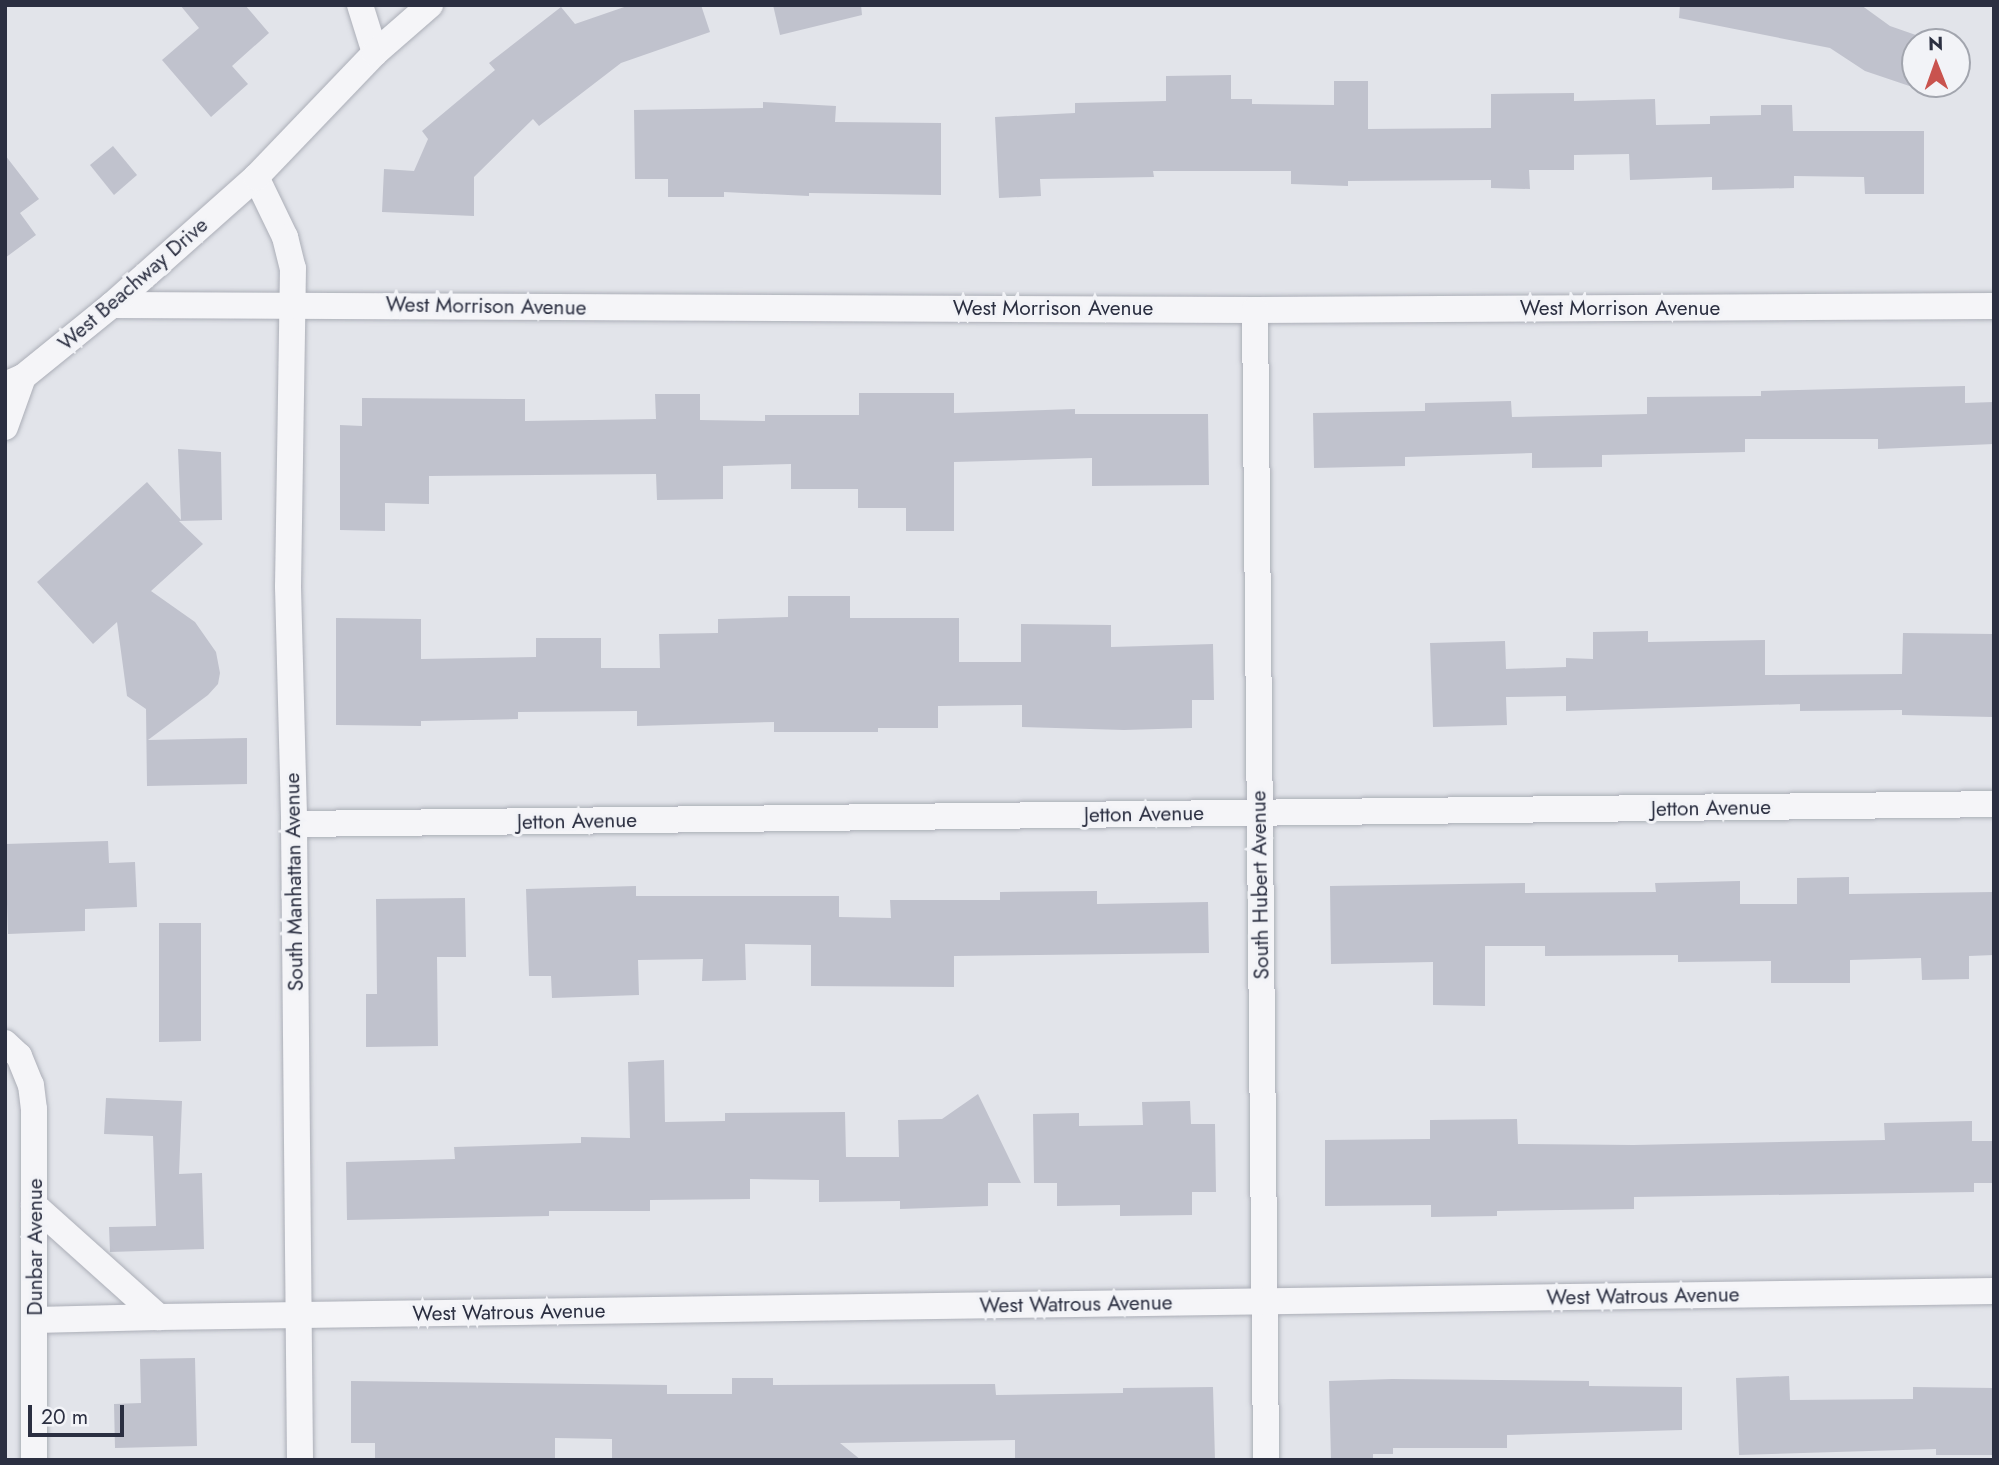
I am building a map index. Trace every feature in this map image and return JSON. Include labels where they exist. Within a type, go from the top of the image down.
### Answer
[{"type":"street","points":[[360,5],[375,53]]},
{"type":"street","name":"West Beachway Drive","points":[[14,381],[112,305],[256,177],[375,53],[430,5]]},
{"type":"street","points":[[256,177],[285,237],[293,268],[292,304]]},
{"type":"street","name":"South Manhattan Avenue","points":[[292,304],[288,587],[295,824],[300,1460]]},
{"type":"street","name":"West Morrison Avenue","points":[[112,305],[1255,310],[1994,306]]},
{"type":"street","name":"South Hubert Avenue","points":[[1255,310],[1266,1460]]},
{"type":"street","points":[[5,426],[14,381]]},
{"type":"street","name":"Jetton Avenue","points":[[295,824],[1994,804]]},
{"type":"street","name":"Dunbar Avenue","points":[[5,1043],[19,1056],[31,1085],[35,1320],[34,1460]]},
{"type":"street","points":[[34,1205],[159,1317]]},
{"type":"street","name":"West Watrous Avenue","points":[[35,1320],[1994,1292]]},
{"type":"building","points":[[180,5],[245,5],[269,33],[232,66],[248,84],[211,117],[162,60],[199,28]]},
{"type":"building","points":[[630,5],[701,5],[710,32],[621,63],[539,126],[533,119],[474,177],[474,216],[382,212],[384,169],[414,171],[428,139],[422,131],[495,70],[489,63],[561,7],[575,24]]},
{"type":"building","points":[[773,5],[861,5],[862,15],[780,35]]},
{"type":"building","points":[[1680,5],[1861,5],[1890,26],[1901,30],[1901,83],[1865,71],[1830,48],[1679,18]]},
{"type":"building","points":[[1231,75],[1231,99],[1252,99],[1252,104],[1334,105],[1334,81],[1368,81],[1368,129],[1491,128],[1491,94],[1574,93],[1574,101],[1655,99],[1656,125],[1710,124],[1710,116],[1761,115],[1761,105],[1792,105],[1793,131],[1924,131],[1924,194],[1865,194],[1864,177],[1794,176],[1794,188],[1712,190],[1712,177],[1630,180],[1629,154],[1574,155],[1574,170],[1529,170],[1530,189],[1491,188],[1491,180],[1348,181],[1348,186],[1291,184],[1291,171],[1153,171],[1154,177],[1040,179],[1041,196],[999,198],[995,117],[1075,113],[1075,103],[1166,101],[1166,76]]},
{"type":"building","points":[[763,102],[836,106],[835,122],[941,123],[941,195],[809,193],[809,196],[724,192],[724,197],[668,197],[668,179],[635,179],[634,110],[763,108]]},
{"type":"building","points":[[113,146],[137,175],[114,195],[90,165]]},
{"type":"building","points":[[5,155],[39,199],[20,213],[36,235],[5,258]]},
{"type":"building","points":[[1965,386],[1965,403],[1994,402],[1994,444],[1878,449],[1878,439],[1745,439],[1745,452],[1602,455],[1602,467],[1532,468],[1532,453],[1405,457],[1405,466],[1314,468],[1313,413],[1425,411],[1425,403],[1511,401],[1512,417],[1647,414],[1647,397],[1761,396],[1761,391]]},
{"type":"building","points":[[859,393],[954,393],[954,413],[1075,409],[1075,414],[1208,414],[1209,485],[1092,486],[1092,458],[954,462],[954,531],[906,531],[906,508],[858,508],[858,489],[791,489],[791,464],[723,466],[723,499],[657,500],[656,474],[429,476],[429,504],[385,503],[385,531],[340,530],[340,425],[362,426],[362,398],[525,399],[525,421],[656,419],[655,394],[700,394],[700,420],[765,421],[765,415],[859,415]]},
{"type":"building","points":[[178,449],[221,452],[222,520],[179,521],[203,544],[151,591],[195,622],[216,652],[220,673],[218,684],[208,695],[148,740],[247,738],[247,784],[147,786],[146,709],[127,696],[117,622],[93,644],[37,582],[147,482],[181,520]]},
{"type":"building","points":[[788,596],[850,596],[850,618],[959,618],[959,662],[1021,662],[1021,624],[1111,625],[1111,647],[1213,644],[1214,700],[1192,700],[1192,728],[1124,730],[1022,727],[1022,705],[938,706],[938,728],[878,728],[878,732],[774,732],[774,722],[637,726],[637,711],[518,712],[518,719],[421,721],[421,726],[336,725],[336,618],[421,619],[421,659],[536,657],[536,638],[601,638],[601,668],[660,668],[659,634],[718,633],[718,619],[788,617]]},
{"type":"building","points":[[1648,631],[1648,642],[1765,640],[1765,675],[1902,674],[1903,633],[1994,634],[1992,717],[1902,715],[1902,710],[1800,711],[1800,704],[1566,711],[1566,696],[1506,697],[1507,725],[1433,727],[1430,643],[1505,641],[1506,669],[1566,667],[1566,658],[1593,659],[1593,632]]},
{"type":"building","points":[[108,841],[109,863],[135,862],[137,907],[85,909],[85,931],[8,934],[5,844]]},
{"type":"building","points":[[1849,877],[1849,894],[1994,892],[1994,955],[1969,956],[1969,979],[1922,980],[1921,958],[1850,960],[1850,983],[1771,983],[1771,961],[1678,962],[1678,955],[1545,956],[1545,946],[1485,946],[1485,1006],[1433,1005],[1433,962],[1331,964],[1330,886],[1525,883],[1525,893],[1656,892],[1655,883],[1740,881],[1740,904],[1797,904],[1797,878]]},
{"type":"building","points":[[636,886],[636,896],[839,896],[839,917],[891,918],[890,900],[1000,900],[1000,892],[1097,891],[1097,904],[1208,902],[1209,953],[954,956],[954,987],[811,986],[811,945],[745,944],[746,980],[702,981],[703,959],[638,960],[639,995],[552,998],[551,976],[529,976],[526,889]]},
{"type":"building","points":[[465,898],[466,957],[437,957],[438,1046],[366,1047],[366,994],[377,994],[376,899]]},
{"type":"building","points":[[159,923],[201,923],[201,1041],[159,1042]]},
{"type":"building","points":[[664,1060],[665,1122],[725,1121],[725,1113],[845,1112],[846,1157],[899,1157],[898,1120],[942,1119],[978,1094],[1021,1183],[988,1183],[988,1206],[900,1209],[900,1201],[819,1202],[819,1180],[750,1179],[750,1199],[650,1200],[650,1211],[549,1211],[549,1216],[347,1220],[346,1162],[455,1159],[454,1147],[581,1143],[581,1137],[630,1138],[628,1062]]},
{"type":"building","points":[[106,1098],[182,1101],[179,1174],[202,1173],[204,1249],[110,1252],[109,1227],[156,1226],[153,1136],[104,1134]]},
{"type":"building","points":[[1190,1101],[1191,1124],[1215,1124],[1216,1192],[1192,1192],[1192,1215],[1120,1216],[1120,1205],[1057,1206],[1057,1183],[1034,1183],[1033,1114],[1079,1113],[1079,1126],[1143,1125],[1142,1102]]},
{"type":"building","points":[[1517,1119],[1518,1144],[1633,1145],[1885,1140],[1884,1123],[1972,1121],[1972,1141],[1994,1141],[1994,1183],[1974,1183],[1974,1192],[1634,1197],[1634,1209],[1497,1211],[1497,1216],[1431,1217],[1431,1205],[1325,1206],[1325,1140],[1430,1139],[1430,1120]]},
{"type":"building","points":[[195,1358],[197,1446],[115,1448],[114,1404],[141,1403],[140,1359]]},
{"type":"building","points":[[1789,1376],[1790,1400],[1913,1399],[1913,1387],[1994,1388],[1994,1455],[1936,1455],[1936,1449],[1739,1455],[1736,1378]]},
{"type":"building","points":[[732,1378],[773,1378],[773,1385],[995,1384],[996,1395],[1123,1393],[1123,1388],[1213,1387],[1215,1460],[1015,1460],[1015,1440],[840,1443],[861,1460],[612,1460],[612,1439],[555,1438],[555,1460],[375,1460],[375,1443],[351,1443],[351,1381],[667,1385],[667,1394],[732,1394]]},
{"type":"building","points":[[1329,1381],[1589,1381],[1589,1386],[1682,1387],[1682,1430],[1507,1435],[1507,1448],[1393,1448],[1393,1454],[1373,1454],[1373,1460],[1331,1460]]}]
